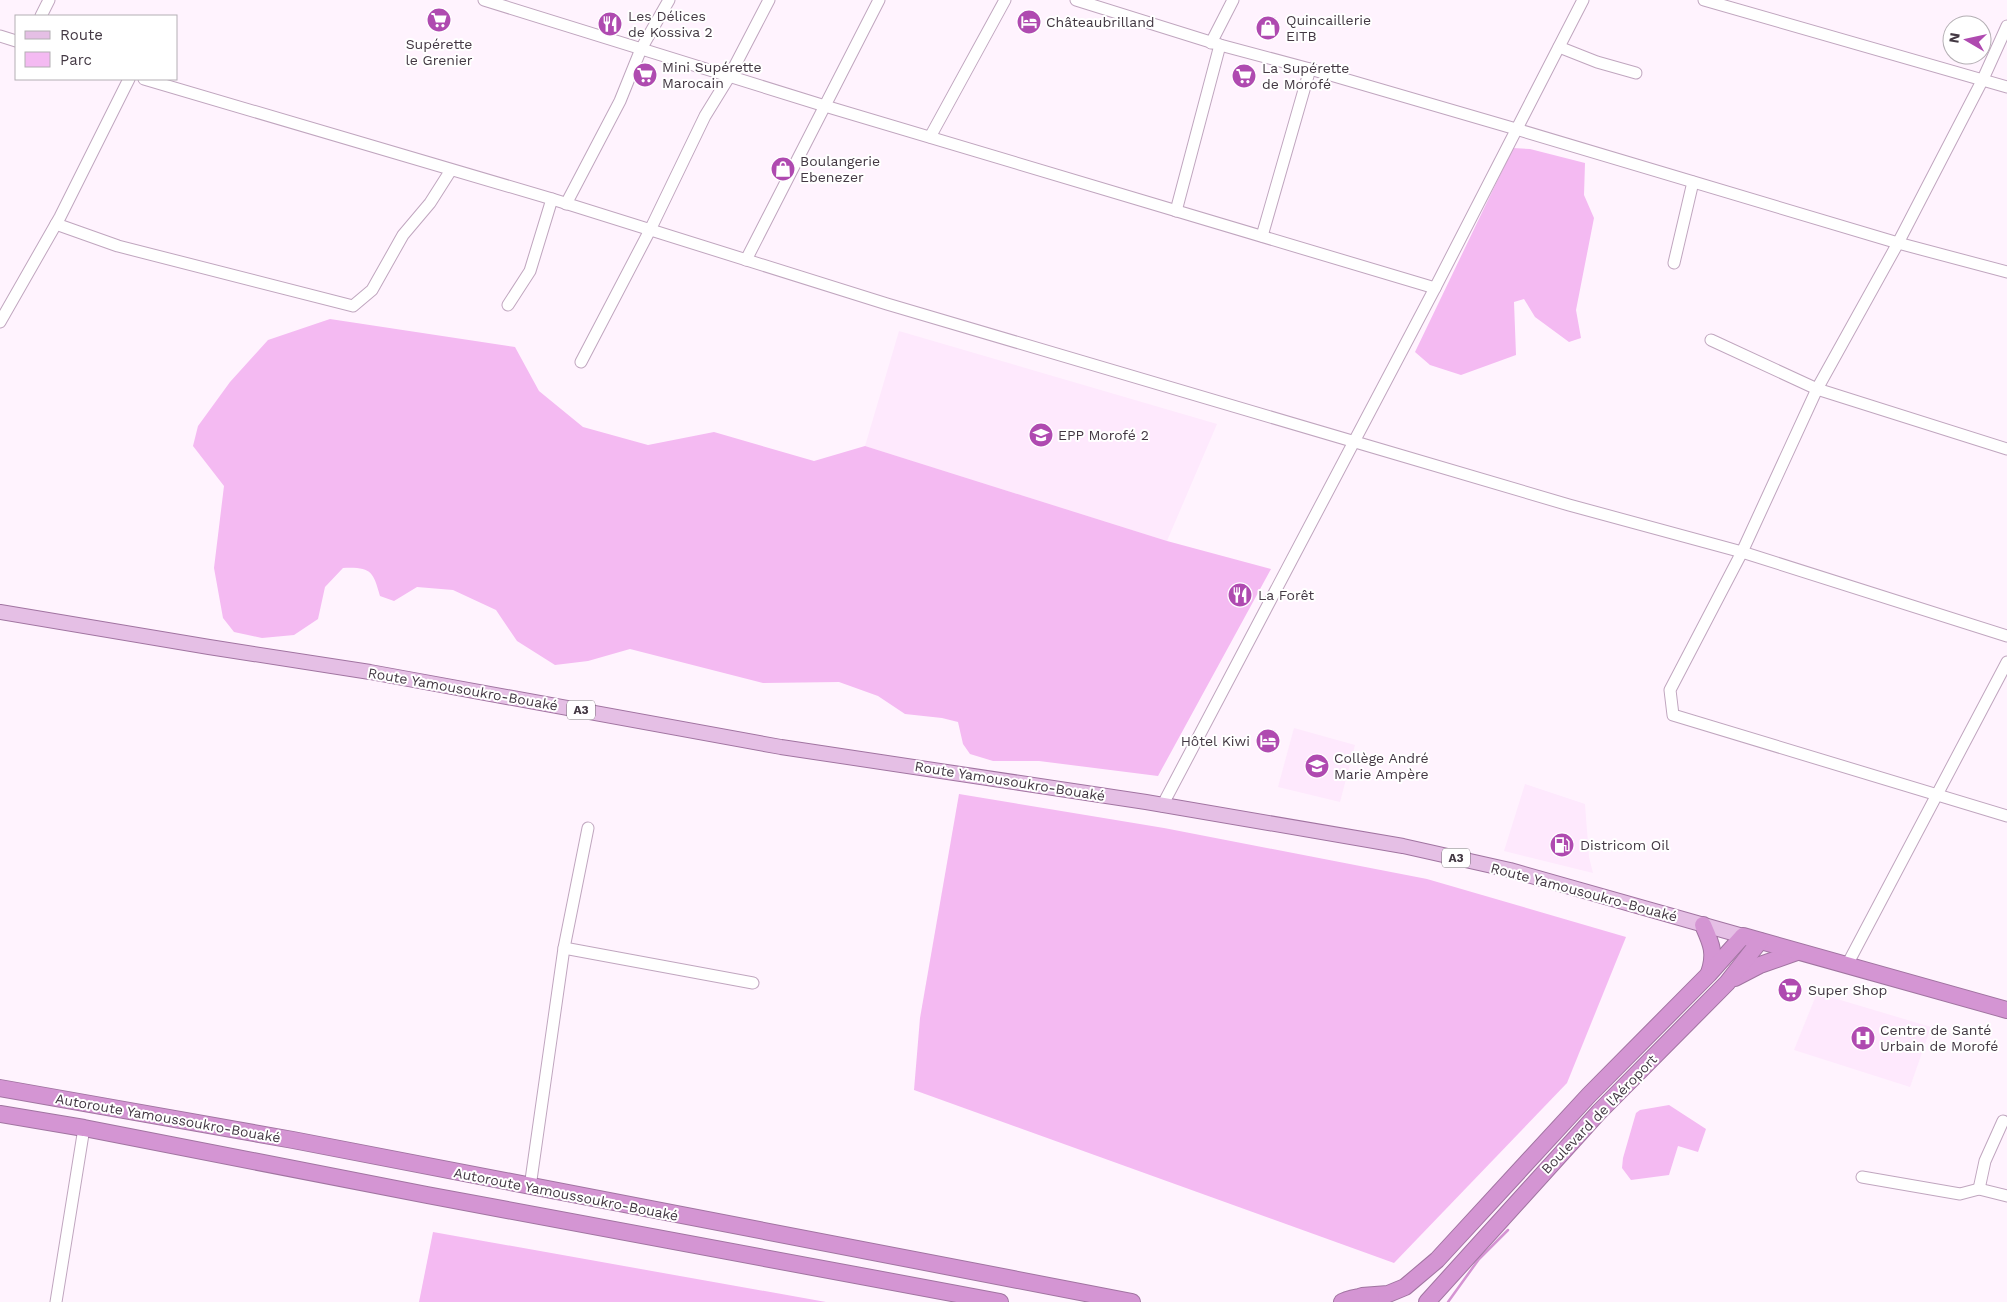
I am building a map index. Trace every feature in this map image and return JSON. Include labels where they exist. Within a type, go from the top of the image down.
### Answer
[{"type":"highway","points":[[1703,925],[1711,943],[1714,959],[1709,974]]},
{"type":"highway","name":"Route Yamousoukro-Bouaké","points":[[1743,936],[2007,1010]]},
{"type":"highway","name":"Boulevard de l'Aéroport","points":[[1362,1296],[1388,1294],[1405,1287],[1437,1260],[1589,1095],[1709,974],[1743,936]]},
{"type":"highway","name":"Boulevard de l'Aéroport","points":[[1427,1302],[1599,1112],[1727,983],[1760,941]]},
{"type":"highway","points":[[1727,983],[1760,965],[1798,952]]},
{"type":"highway","name":"Autoroute Yamoussoukro-Bouaké","points":[[0,1088],[292,1140],[1132,1302]]},
{"type":"highway","name":"Autoroute Yamoussoukro-Bouaké","points":[[0,1114],[84,1128],[427,1195],[1000,1302]]},
{"type":"highway","points":[[1342,1302],[1350,1298],[1362,1296],[1380,1302]]},
{"type":"main road","name":"Route Yamousoukro-Bouaké","points":[[0,612],[370,672],[781,747],[1162,806],[1394,845],[1500,868],[1589,891],[1743,936]]},
{"type":"street","points":[[42,15],[49,0]]},
{"type":"street","points":[[484,0],[511,4],[641,49],[825,106],[1435,288]]},
{"type":"street","points":[[566,204],[620,101],[641,49],[668,0]]},
{"type":"street","points":[[581,362],[650,230],[706,116],[769,0]]},
{"type":"street","points":[[746,260],[879,0]]},
{"type":"street","points":[[930,137],[1005,0]]},
{"type":"street","points":[[1076,0],[1110,5],[1216,44],[1310,69],[1516,129],[1898,243],[2007,272]]},
{"type":"street","points":[[1176,211],[1216,44],[1233,0]]},
{"type":"street","points":[[1162,806],[1435,288],[1583,0]]},
{"type":"street","points":[[1704,0],[2007,87]]},
{"type":"street","points":[[2007,26],[1983,79],[1898,243],[1817,389],[1742,552],[1670,690],[1673,715],[2007,816]]},
{"type":"street","points":[[0,36],[15,41]]},
{"type":"street","points":[[1559,46],[1597,62],[1636,73]]},
{"type":"street","points":[[1262,236],[1310,69]]},
{"type":"street","points":[[0,322],[56,224],[128,80]]},
{"type":"street","points":[[147,80],[552,199],[888,304],[1569,505],[1742,552],[2007,636]]},
{"type":"street","points":[[56,224],[118,246],[353,306],[372,290],[404,235],[430,203],[451,170]]},
{"type":"street","points":[[1674,263],[1693,182]]},
{"type":"street","points":[[508,305],[530,271],[552,199]]},
{"type":"street","points":[[1711,340],[1817,389],[2007,449]]},
{"type":"street","points":[[1847,965],[2007,662]]},
{"type":"street","points":[[530,1187],[564,948],[588,828]]},
{"type":"street","points":[[564,948],[753,983]]},
{"type":"street","points":[[1979,1189],[1985,1161],[2003,1121]]},
{"type":"street","points":[[56,1302],[84,1128]]},
{"type":"street","points":[[1862,1177],[1960,1194],[1979,1189],[2007,1196]]},
{"type":"shaded area","name":"EPP Morofé 2","points":[[899,331],[1217,424],[1167,541],[865,446]]},
{"type":"shaded area","name":"Collège André Marie Ampère","points":[[1294,728],[1355,745],[1340,802],[1278,787]]},
{"type":"shaded area","points":[[1525,784],[1585,804],[1589,857],[1593,873],[1504,851]]},
{"type":"shaded area","name":"Centre de Santé Urbain de Morofé","points":[[1817,993],[1931,1027],[1910,1087],[1794,1050]]},
{"type":"green space","points":[[1513,148],[1530,149],[1585,163],[1584,195],[1594,218],[1576,310],[1581,338],[1569,342],[1535,317],[1524,299],[1514,302],[1516,355],[1461,375],[1430,365],[1415,352]]},
{"type":"green space","points":[[330,319],[515,347],[539,391],[583,427],[648,445],[714,432],[814,461],[865,446],[1167,541],[1271,569],[1158,776],[1039,761],[993,761],[970,754],[963,744],[958,722],[942,718],[905,714],[878,696],[839,682],[763,683],[630,649],[588,661],[555,665],[517,641],[496,610],[453,590],[417,587],[394,601],[380,596],[373,576],[360,568],[343,568],[325,587],[318,619],[294,635],[262,638],[234,632],[223,618],[214,568],[224,486],[193,446],[198,426],[230,382],[268,340]]},
{"type":"green space","points":[[959,794],[1164,828],[1427,879],[1626,937],[1567,1083],[1394,1263],[914,1090],[920,1018]]},
{"type":"green space","points":[[1669,1105],[1706,1129],[1698,1152],[1678,1146],[1669,1175],[1631,1180],[1622,1168],[1636,1113],[1640,1110]]},
{"type":"green space","points":[[433,1232],[826,1302],[419,1302]]},
{"type":"waterway","points":[[1448,1302],[1479,1259],[1508,1230]]},
{"type":"place","name":"Supérette le Grenier","points":[[439,20]]},
{"type":"place","name":"Châteaubrilland","points":[[1029,22]]},
{"type":"place","name":"Les Délices de Kossiva 2","points":[[610,24]]},
{"type":"place","name":"Quincaillerie EITB","points":[[1268,28]]},
{"type":"place","name":"Mini Supérette Marocain","points":[[645,75]]},
{"type":"place","name":"La Supérette de Morofé","points":[[1244,76]]},
{"type":"place","name":"Boulangerie Ebenezer","points":[[783,169]]},
{"type":"place","name":"EPP Morofé 2","points":[[1041,435]]},
{"type":"place","name":"La Forêt","points":[[1240,595]]},
{"type":"place","name":"Hôtel Kiwi","points":[[1268,741]]},
{"type":"place","name":"Collège André Marie Ampère","points":[[1317,766]]},
{"type":"place","name":"Districom Oil","points":[[1562,845]]},
{"type":"place","name":"Super Shop","points":[[1790,990]]},
{"type":"place","name":"Centre de Santé Urbain de Morofé","points":[[1863,1038]]}]
